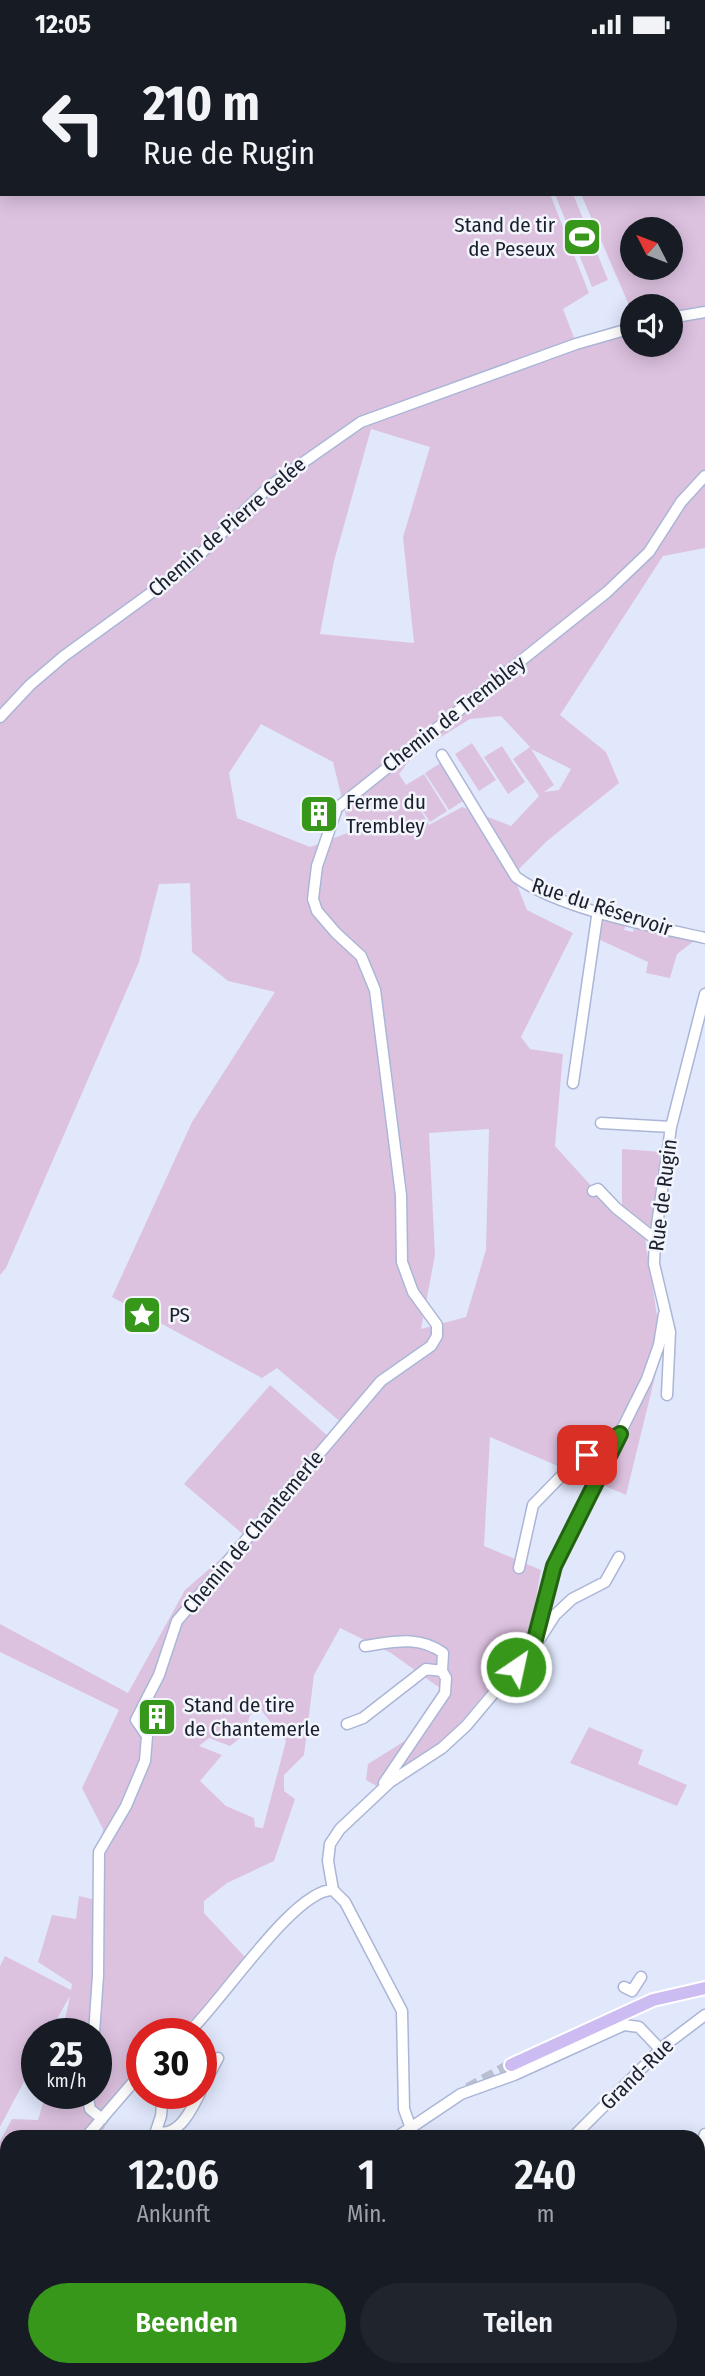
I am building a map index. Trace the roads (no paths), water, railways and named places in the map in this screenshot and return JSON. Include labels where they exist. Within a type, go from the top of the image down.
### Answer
[{"type":"main road","points":[[511,2065],[653,2000],[705,1988]]},
{"type":"street","points":[[683,316],[705,312]]},
{"type":"street","name":"Chemin de Pierre Gelée","points":[[0,717],[30,685],[64,656],[188,566],[245,508],[296,466],[361,422],[576,344],[620,331]]},
{"type":"street","name":"Chemin de Trembley","points":[[431,1346],[437,1336],[437,1325],[413,1292],[402,1262],[401,1195],[374,990],[361,956],[330,926],[313,899],[313,884],[327,831],[337,808],[587,607],[641,560],[681,502],[705,476]]},
{"type":"street","name":"Rue du Réservoir","points":[[442,755],[516,877],[534,890],[705,938]]},
{"type":"street","points":[[573,1083],[598,910]]},
{"type":"street","name":"Rue de Rugin","points":[[667,1395],[670,1332],[654,1264],[655,1239],[671,1127],[705,994]]},
{"type":"street","name":"Rue de Rugin","points":[[601,1123],[671,1127]]},
{"type":"street","points":[[593,1191],[598,1189],[616,1208],[655,1239]]},
{"type":"street","name":"Rue de Rugin","points":[[533,1647],[554,1566],[620,1434],[659,1345],[664,1305]]},
{"type":"street","name":"Chemin de Chantemerle","points":[[95,2018],[99,1852],[126,1806],[145,1761],[147,1736],[136,1720],[159,1675],[177,1621],[381,1381],[431,1346]]},
{"type":"street","points":[[519,1568],[533,1505],[570,1466],[620,1434]]},
{"type":"street","points":[[411,2130],[404,2109],[402,2011],[345,1902],[333,1890],[328,1861],[330,1844],[340,1829],[375,1795],[442,1748],[466,1727],[533,1647],[555,1615],[572,1599],[605,1582],[619,1557]]},
{"type":"street","points":[[365,1646],[410,1640],[431,1644],[443,1653],[442,1671],[446,1678],[445,1693],[375,1795]]},
{"type":"street","points":[[347,1724],[363,1718],[426,1669],[442,1671]]},
{"type":"street","points":[[201,2018],[293,1911],[322,1892],[333,1890]]},
{"type":"street","points":[[624,1987],[632,1991],[641,1977]]},
{"type":"street","name":"Grand-Rue","points":[[580,2130],[660,2049],[705,2015]]},
{"type":"street","points":[[415,2130],[461,2094],[513,2075],[624,2025],[639,2027],[660,2049]]},
{"type":"street","points":[[92,2130],[126,2091]]},
{"type":"street","points":[[90,2109],[102,2119]]},
{"type":"street","points":[[156,2130],[160,2109]]},
{"type":"street","points":[[174,2130],[190,2109]]},
{"type":"tunnel","points":[[468,2089],[511,2065]]},
{"type":"place","name":"Stand de tir de Peseux","points":[[582,237]]},
{"type":"place","name":"Ferme du Trembley","points":[[319,814]]},
{"type":"place","name":"PS","points":[[142,1315]]},
{"type":"place","name":"Stand de tire de Chantemerle","points":[[157,1717]]}]
